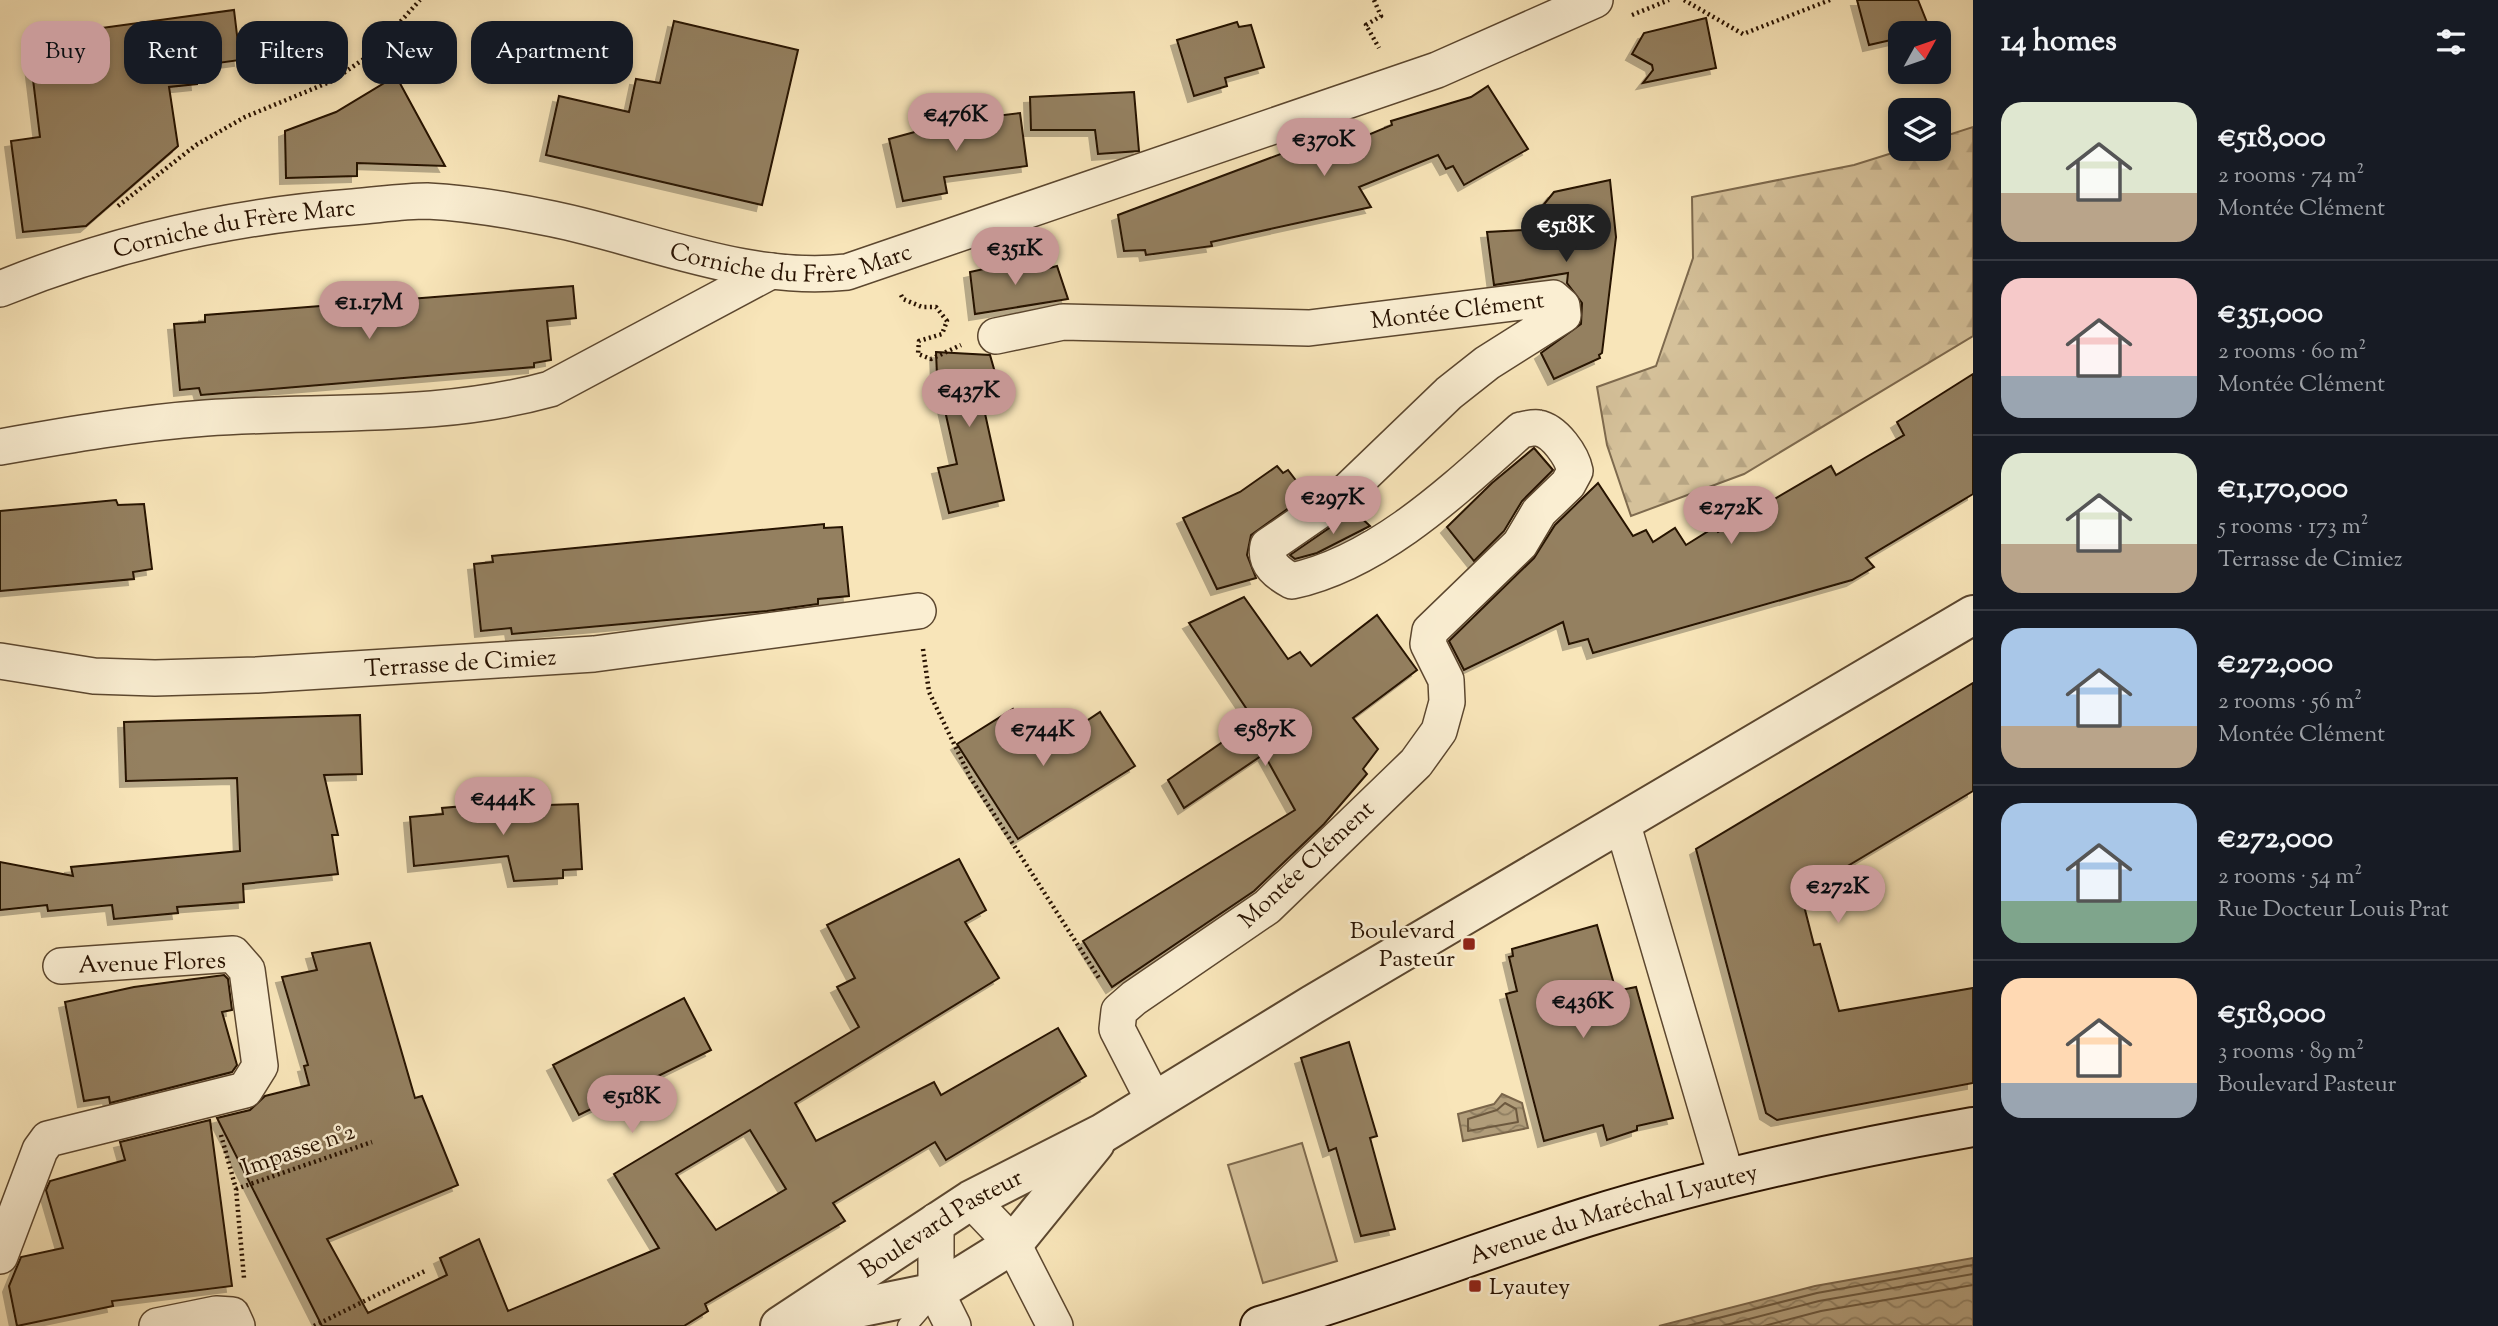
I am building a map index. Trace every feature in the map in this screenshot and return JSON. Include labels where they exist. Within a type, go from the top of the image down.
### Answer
[{"type":"street","name":"Corniche du Frère Marc","points":[[0,289],[52,268],[239,218],[427,201],[552,218],[721,262],[771,271],[809,276],[847,272],[1437,70],[1595,0]]},
{"type":"street","points":[[0,447],[72,434],[205,418],[456,407],[512,400],[551,389],[771,271]]},
{"type":"street","name":"Montée Clément","points":[[996,336],[1063,321],[1309,328],[1464,310],[1518,300],[1553,298],[1562,306],[1563,315],[1553,324],[1487,363],[1449,393],[1345,493],[1268,546],[1267,553],[1276,572],[1292,581],[1324,574],[1363,553],[1446,498],[1521,430],[1538,427],[1552,435],[1573,461],[1575,471],[1568,484],[1539,512],[1520,544],[1430,631],[1428,643],[1446,680],[1447,702],[1439,731],[1416,763],[1266,907],[1119,1011]]},
{"type":"street","name":"Terrasse de Cimiez","points":[[0,661],[93,676],[155,678],[296,673],[594,654],[918,611]]},
{"type":"street","name":"Boulevard Pasteur","points":[[782,1324],[971,1200],[1103,1133],[1973,615]]},
{"type":"street","points":[[1622,822],[1727,1179]]},
{"type":"street","name":"Avenue Flores","points":[[0,1256],[40,1150],[48,1139],[244,1090],[260,1066],[247,970],[233,954],[61,966]]},
{"type":"street","points":[[1119,1011],[1117,1029],[1154,1101]]},
{"type":"street","name":"Avenue du Maréchal Lyautey","points":[[1260,1326],[1335,1304],[1589,1217],[1727,1179],[1874,1144],[1973,1127]]},
{"type":"street","name":"Boulevard Pasteur","points":[[782,1324],[936,1292],[1013,1244],[1103,1133]]},
{"type":"street","points":[[971,1200],[1013,1244],[1055,1326]]},
{"type":"street","points":[[936,1221],[936,1292],[954,1326]]},
{"type":"street","points":[[1300,1326],[1335,1304]]},
{"type":"street","points":[[157,1326],[216,1314],[234,1321]]},
{"type":"lane","points":[[907,1326],[936,1292]]},
{"type":"path","points":[[108,214],[196,145],[246,117],[332,81],[371,54],[420,0]]},
{"type":"path","points":[[1684,0],[1743,34],[1830,0]]},
{"type":"path","points":[[884,259],[904,299],[922,307],[936,307],[947,321],[942,334],[919,341],[918,354],[931,359],[973,340],[996,336]]},
{"type":"path","points":[[918,611],[929,692],[970,777],[1119,1011]]},
{"type":"path","points":[[211,1098],[236,1189],[244,1286],[234,1321]]},
{"type":"path","name":"Impasse n°2","points":[[236,1189],[372,1142]]},
{"type":"path","points":[[314,1326],[425,1271]]},
{"type":"green space","points":[[1973,127],[1973,336],[1744,474],[1631,516],[1607,445],[1597,387],[1656,366],[1693,258],[1692,197],[1854,165],[1888,154],[1888,161],[1951,161],[1951,134]]},
{"type":"green space","points":[[1302,1143],[1337,1261],[1263,1283],[1228,1165]]},
{"type":"water","points":[[1502,1094],[1522,1103],[1528,1128],[1463,1141],[1458,1114],[1494,1104]]},
{"type":"water","points":[[1973,1258],[1973,1326],[1659,1326],[1815,1286]]},
{"type":"building","points":[[1857,0],[1918,0],[1926,21],[1888,21],[1888,41],[1869,45]]},
{"type":"building","points":[[234,10],[236,61],[222,62],[222,21],[153,21]]},
{"type":"building","points":[[1706,18],[1716,68],[1643,83],[1653,70],[1652,65],[1632,54],[1644,33]]},
{"type":"building","points":[[674,21],[798,50],[762,205],[546,155],[559,96],[629,112],[636,79],[660,83]]},
{"type":"building","points":[[1237,22],[1239,27],[1251,25],[1264,67],[1225,78],[1227,86],[1194,96],[1177,40]]},
{"type":"building","points":[[124,25],[124,84],[197,84],[169,87],[178,146],[86,226],[23,232],[11,141],[40,137],[34,84],[110,84],[110,27]]},
{"type":"building","points":[[383,84],[400,84],[445,166],[357,163],[357,176],[286,178],[285,131],[336,112]]},
{"type":"building","points":[[1488,86],[1528,149],[1464,185],[1453,166],[1446,169],[1438,155],[1359,187],[1371,207],[1211,242],[1212,246],[1146,255],[1145,250],[1124,251],[1118,215],[1294,149],[1297,161],[1365,144],[1363,137],[1392,125],[1391,121],[1471,97]]},
{"type":"building","points":[[1134,92],[1139,151],[1098,154],[1095,130],[1031,130],[1030,97]]},
{"type":"building","points":[[1020,113],[1027,166],[944,177],[947,193],[903,201],[889,139],[955,121]]},
{"type":"building","points":[[1610,180],[1616,237],[1602,353],[1600,358],[1554,379],[1541,353],[1581,324],[1582,303],[1567,283],[1568,273],[1494,285],[1487,232],[1523,230],[1554,192]]},
{"type":"building","points":[[1011,263],[1039,271],[1057,266],[1068,299],[975,314],[970,272]]},
{"type":"building","points":[[573,286],[576,318],[547,321],[551,360],[534,363],[534,367],[201,395],[199,388],[180,390],[174,324],[205,322],[205,315]]},
{"type":"building","points":[[936,352],[990,355],[1004,404],[984,409],[1004,500],[949,513],[938,468],[957,464],[937,375]]},
{"type":"building","points":[[1973,374],[1973,494],[1866,558],[1874,567],[1852,580],[1593,653],[1588,639],[1569,644],[1563,622],[1464,670],[1449,641],[1534,558],[1555,525],[1598,483],[1633,536],[1646,530],[1653,542],[1675,528],[1686,545],[1715,527],[1718,532],[1831,466],[1836,475],[1904,435],[1897,422]]},
{"type":"building","points":[[1534,448],[1553,470],[1522,501],[1504,531],[1474,561],[1447,527],[1492,483]]},
{"type":"building","points":[[1277,466],[1283,473],[1288,470],[1307,495],[1251,535],[1247,555],[1256,578],[1217,589],[1183,518],[1240,492]]},
{"type":"building","points":[[116,500],[118,505],[144,504],[152,569],[133,572],[134,579],[0,591],[0,511]]},
{"type":"building","points":[[1354,511],[1370,526],[1317,553],[1295,559],[1290,555]]},
{"type":"building","points":[[824,524],[824,528],[842,527],[849,596],[818,599],[818,604],[767,611],[512,634],[511,628],[481,631],[474,564],[493,562],[492,556]]},
{"type":"building","points":[[1244,597],[1288,659],[1300,652],[1311,666],[1377,615],[1417,670],[1353,718],[1378,749],[1363,769],[1367,774],[1324,824],[1254,891],[1112,987],[1083,941],[1295,810],[1264,754],[1184,808],[1168,780],[1254,720],[1189,623]]},
{"type":"building","points":[[1973,683],[1973,791],[1801,894],[1814,945],[1820,944],[1839,1011],[1973,988],[1973,1083],[1777,1120],[1766,1113],[1696,849]]},
{"type":"building","points":[[1013,709],[1037,754],[1100,712],[1135,766],[1018,839],[957,744]]},
{"type":"building","points":[[360,715],[362,774],[324,775],[338,835],[332,835],[338,874],[243,884],[244,902],[177,907],[178,913],[114,919],[112,905],[48,911],[47,905],[0,910],[0,862],[73,876],[71,867],[240,851],[237,778],[126,781],[124,722]]},
{"type":"building","points":[[547,799],[547,805],[578,804],[582,869],[563,870],[563,878],[514,881],[508,856],[414,866],[410,817],[443,814],[442,808]]},
{"type":"building","points":[[959,859],[986,910],[965,922],[999,978],[795,1103],[816,1141],[934,1082],[941,1095],[1058,1028],[1086,1076],[946,1160],[935,1142],[833,1203],[845,1221],[705,1304],[708,1311],[684,1326],[322,1326],[217,1118],[250,1110],[265,1096],[309,1085],[304,1066],[308,1065],[282,977],[317,970],[312,953],[370,943],[415,1098],[422,1096],[458,1185],[327,1239],[368,1313],[447,1275],[440,1258],[479,1239],[508,1311],[659,1248],[614,1174],[859,1027],[837,987],[855,978],[827,925]],"holes":[[[750,1130],[786,1189],[716,1230],[676,1174]]]},
{"type":"building","points":[[1597,925],[1616,991],[1636,987],[1673,1118],[1637,1126],[1637,1130],[1607,1140],[1603,1125],[1544,1141],[1506,994],[1517,991],[1509,957],[1513,956],[1512,949]]},
{"type":"building","points":[[224,975],[228,979],[232,1010],[222,1012],[237,1065],[232,1072],[110,1103],[109,1097],[84,1101],[65,1002],[134,987]]},
{"type":"building","points":[[684,998],[711,1050],[579,1115],[553,1065]]},
{"type":"building","points":[[1349,1042],[1377,1136],[1370,1138],[1395,1229],[1361,1236],[1336,1148],[1329,1151],[1301,1058]]},
{"type":"building","points":[[210,1120],[232,1286],[112,1301],[113,1306],[17,1326],[9,1286],[21,1257],[63,1248],[46,1190],[50,1181],[125,1160],[120,1142]]},
{"type":"place","name":"Boulevard Pasteur","points":[[1469,944]]},
{"type":"place","name":"Lyautey","points":[[1475,1286]]}]
